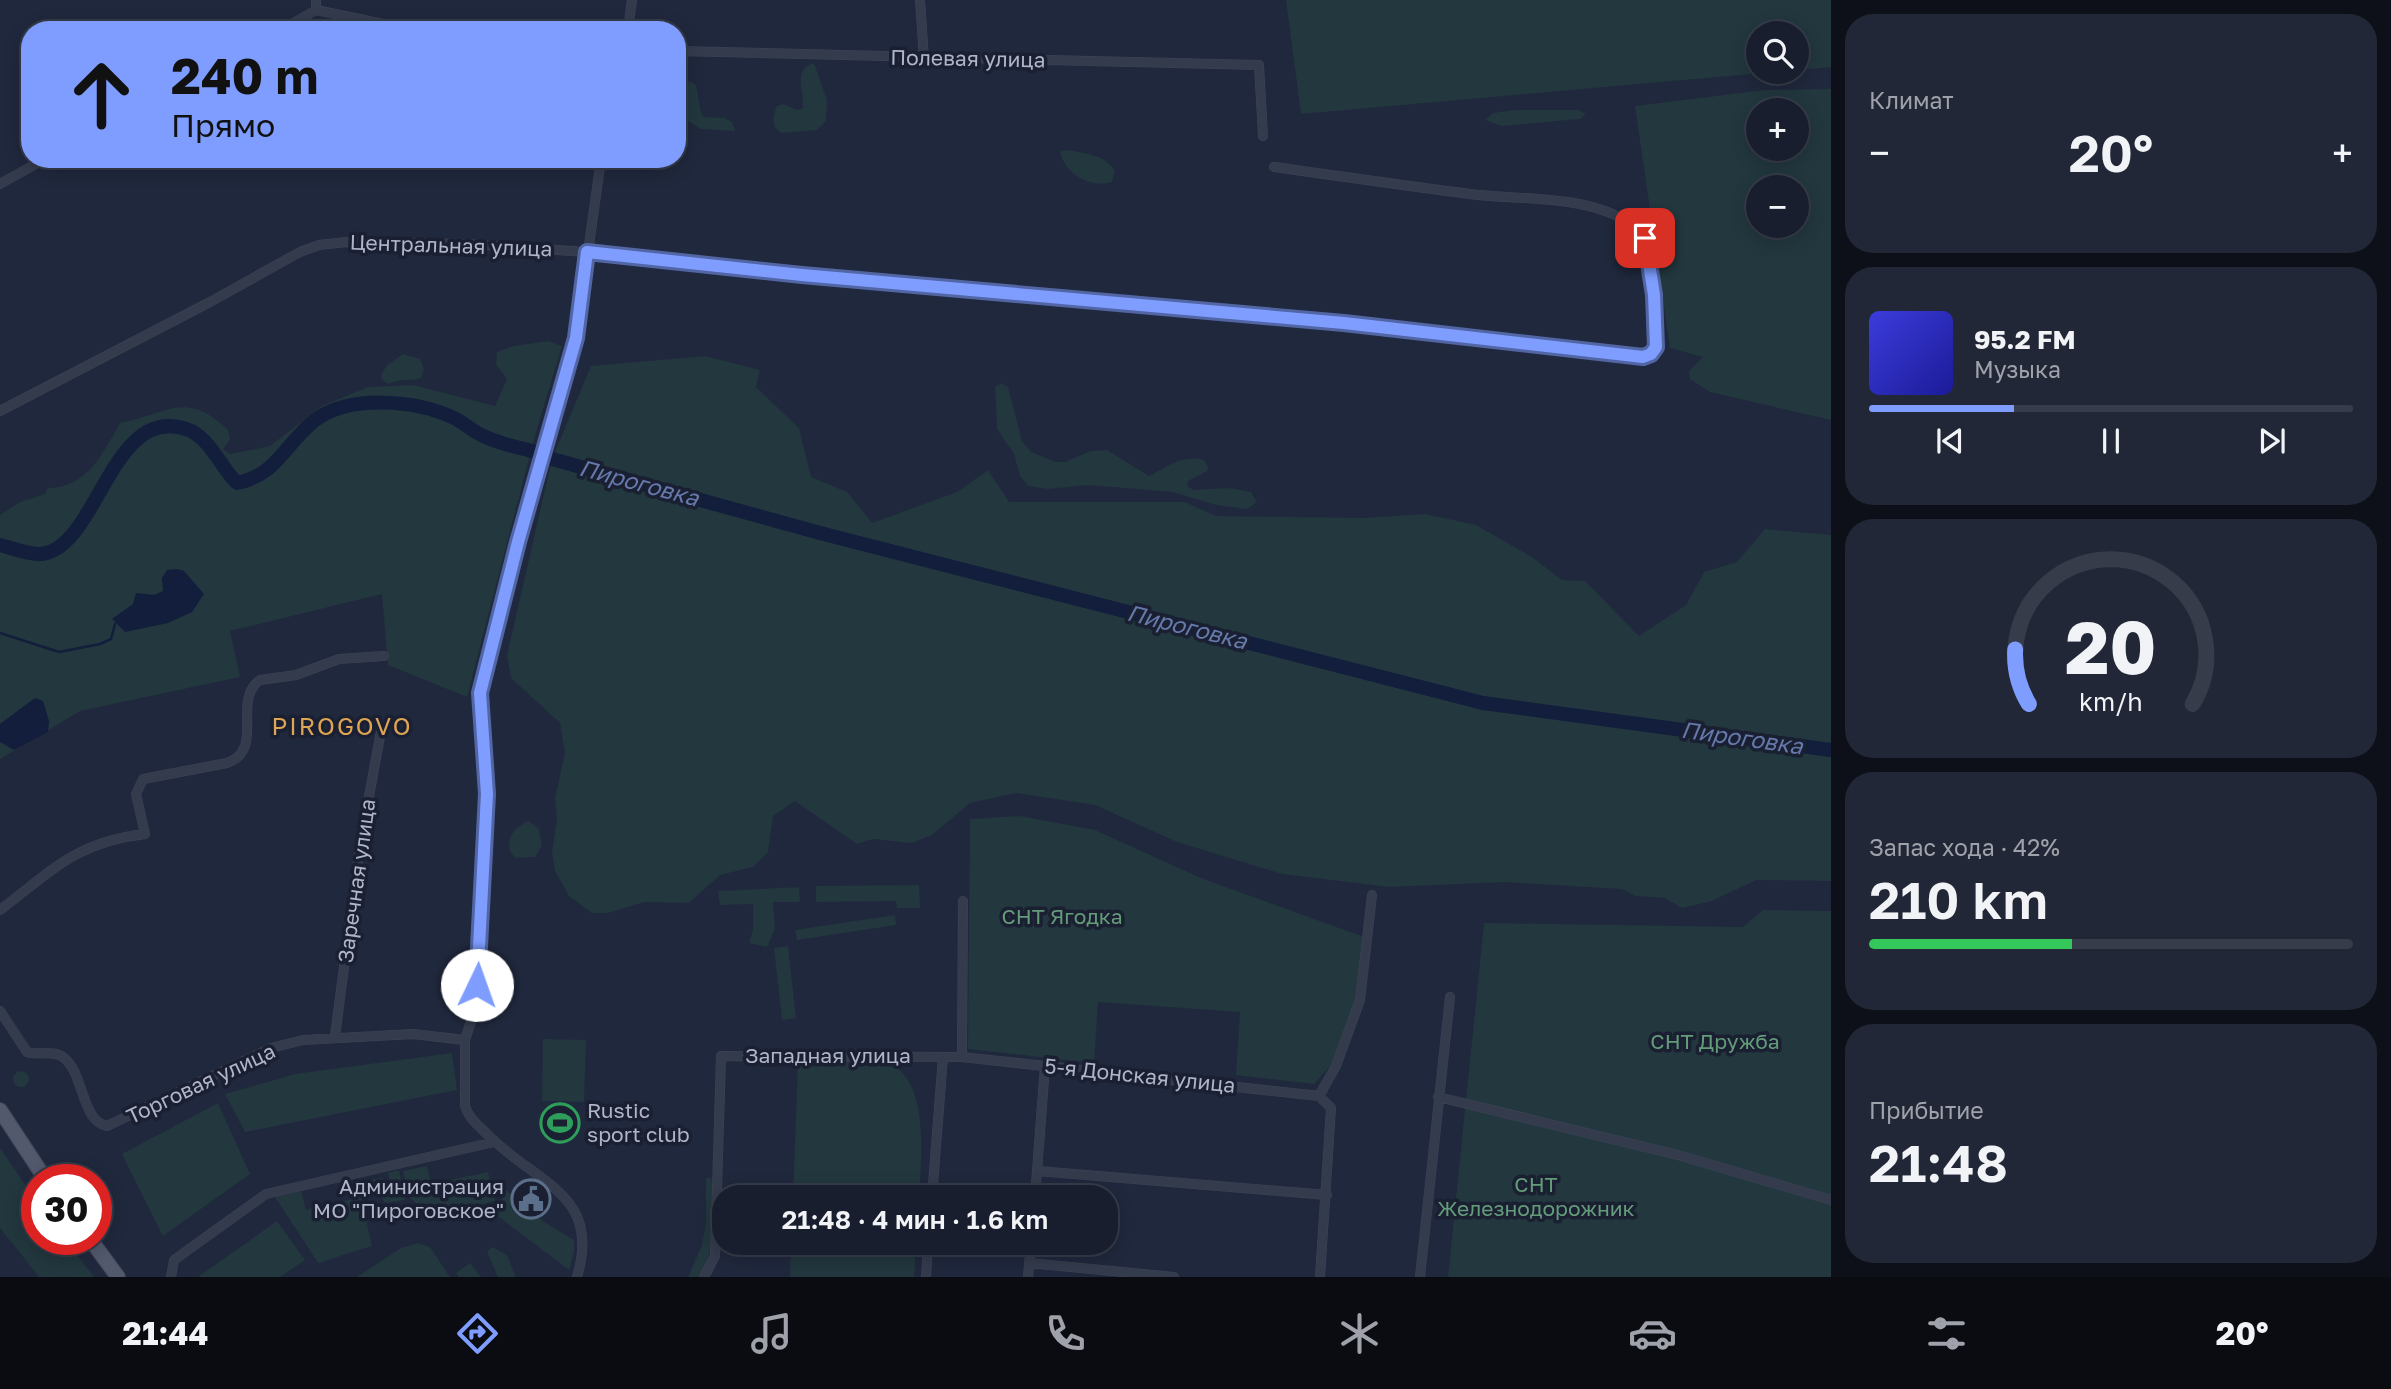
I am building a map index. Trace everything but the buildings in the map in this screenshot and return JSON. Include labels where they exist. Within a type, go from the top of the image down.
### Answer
[{"type":"main road","points":[[0,1110],[35,1164]]},
{"type":"main road","points":[[102,1255],[118,1277]]},
{"type":"street","points":[[304,21],[316,10],[316,0]]},
{"type":"street","points":[[629,21],[632,0]]},
{"type":"street","points":[[920,0],[924,59]]},
{"type":"street","points":[[316,10],[369,21]]},
{"type":"street","name":"Полевая улица","points":[[686,51],[1259,65],[1263,136]]},
{"type":"street","name":"Центральная улица","points":[[0,411],[300,252],[319,245],[346,242],[465,244],[587,252],[738,269],[1344,323],[1643,357],[1651,354],[1656,347],[1654,295],[1645,238],[1623,219],[1584,205],[1474,195],[1274,167]]},
{"type":"street","points":[[0,184],[29,168]]},
{"type":"street","points":[[577,1277],[584,1241],[578,1212],[569,1200],[494,1142],[468,1115],[465,1106],[465,1040],[475,1009],[487,794],[480,693],[518,542],[576,338],[600,168]]},
{"type":"street","points":[[0,910],[72,854],[97,842],[145,834],[136,794],[143,779],[227,763],[239,757],[247,742],[248,695],[260,680],[296,675],[338,659],[384,656]]},
{"type":"street","name":"Заречная улица","points":[[335,1036],[360,845],[382,726]]},
{"type":"street","points":[[1320,1277],[1331,1108],[1319,1096],[1336,1066],[1360,1000],[1372,895]]},
{"type":"street","points":[[962,1057],[963,901]]},
{"type":"street","points":[[1420,1277],[1450,997]]},
{"type":"street","name":"Торговая улица","points":[[0,1011],[27,1052],[53,1053],[66,1059],[94,1118],[107,1126],[271,1048],[335,1036],[413,1034],[465,1040]]},
{"type":"street","name":"Западная улица","points":[[704,1277],[715,1256],[721,1056],[962,1057]]},
{"type":"street","points":[[933,1185],[943,1057]]},
{"type":"street","name":"5-я Донская улица","points":[[962,1057],[1319,1096]]},
{"type":"street","points":[[1036,1185],[1045,1066]]},
{"type":"street","points":[[1438,1097],[1678,1155],[1831,1200]]},
{"type":"street","points":[[171,1274],[174,1260],[266,1194],[494,1142]]},
{"type":"street","points":[[1038,1171],[1327,1195]]},
{"type":"street","points":[[926,1277],[927,1255]]},
{"type":"street","points":[[1028,1277],[1030,1255]]},
{"type":"street","points":[[1029,1263],[1174,1277]]},
{"type":"green space","points":[[1286,0],[1831,0],[1831,67],[1809,69],[1809,21],[1746,21],[1746,74],[1301,114]]},
{"type":"green space","points":[[814,63],[827,100],[826,121],[817,130],[781,133],[773,121],[777,106],[783,104],[797,110],[803,108],[801,75],[807,66]]},
{"type":"green space","points":[[686,82],[695,84],[704,117],[724,118],[732,122],[735,131],[701,129],[686,120]]},
{"type":"green space","points":[[1831,89],[1831,420],[1710,392],[1690,379],[1689,371],[1703,357],[1670,348],[1635,106],[1765,90]]},
{"type":"green space","points":[[1514,110],[1579,110],[1586,114],[1580,119],[1502,126],[1485,120],[1493,113]]},
{"type":"green space","points":[[1067,150],[1106,161],[1115,171],[1112,182],[1095,183],[1079,177],[1062,159],[1060,151]]},
{"type":"green space","points":[[548,341],[562,346],[536,432],[467,697],[388,665],[382,594],[230,631],[240,677],[80,711],[0,759],[0,515],[20,502],[45,494],[48,488],[73,482],[83,475],[100,457],[120,423],[163,410],[188,407],[200,410],[228,430],[230,440],[223,449],[230,454],[270,446],[322,406],[368,387],[413,385],[495,406],[507,379],[496,364],[497,352],[513,346]]},
{"type":"green space","points":[[403,354],[420,359],[424,369],[421,378],[388,384],[382,380],[381,375],[387,365]]},
{"type":"green space","points":[[705,356],[760,370],[756,387],[799,428],[811,477],[847,492],[872,523],[957,492],[988,470],[1009,502],[1185,502],[1216,516],[1364,518],[1425,514],[1476,525],[1532,557],[1562,580],[1585,581],[1639,636],[1686,605],[1704,572],[1737,562],[1765,529],[1831,535],[1831,881],[1756,880],[1712,901],[1682,908],[1665,898],[1635,896],[1622,889],[1505,882],[1390,887],[1282,874],[1177,842],[1095,805],[1016,793],[970,803],[932,835],[912,843],[873,839],[857,844],[795,801],[773,816],[768,852],[753,867],[720,875],[689,903],[645,902],[608,913],[592,913],[569,896],[555,871],[552,852],[557,819],[555,798],[565,753],[560,723],[511,678],[507,655],[552,459],[591,366]]},
{"type":"green space","points":[[1001,383],[1008,387],[1022,441],[1031,452],[1056,462],[1065,462],[1091,451],[1107,450],[1149,476],[1182,460],[1204,460],[1207,471],[1188,481],[1187,485],[1193,490],[1230,488],[1251,492],[1257,502],[1247,509],[1216,505],[1172,492],[1088,485],[1048,489],[1028,486],[1020,476],[1014,454],[997,429],[995,387]]},
{"type":"green space","name":"СНТ Ягодка","points":[[1020,816],[1095,830],[1201,878],[1364,937],[1355,1004],[1333,1063],[1314,1084],[1236,1075],[1240,1012],[1098,1002],[1094,1063],[968,1049],[970,819]]},
{"type":"green space","points":[[529,821],[539,829],[542,846],[535,857],[516,858],[510,852],[511,837],[519,826]]},
{"type":"green space","points":[[919,885],[920,908],[897,908],[896,901],[816,902],[816,886]]},
{"type":"green space","points":[[799,887],[800,902],[773,902],[775,929],[767,947],[749,943],[753,930],[753,904],[720,905],[718,891]]},
{"type":"green space","name":"СНТ Дружба","points":[[1763,910],[1831,911],[1831,1277],[1448,1277],[1484,923],[1743,927]]},
{"type":"green space","points":[[895,915],[896,925],[797,940],[795,930]]},
{"type":"green space","points":[[788,946],[796,1018],[782,1020],[774,948]]},
{"type":"green space","points":[[543,1039],[586,1040],[584,1102],[542,1101]]},
{"type":"green space","points":[[452,1053],[457,1090],[245,1132],[225,1094],[295,1074]]},
{"type":"green space","points":[[798,1059],[866,1060],[886,1063],[900,1071],[910,1084],[917,1102],[921,1143],[920,1185],[793,1185]]},
{"type":"green space","points":[[21,1071],[27,1073],[27,1085],[21,1087],[15,1085],[13,1079],[15,1073]]},
{"type":"green space","points":[[218,1103],[250,1174],[163,1236],[122,1154]]},
{"type":"green space","points":[[0,1148],[21,1179],[21,1254],[0,1228]]},
{"type":"green space","points":[[427,1166],[431,1184],[488,1172],[495,1201],[429,1216],[409,1197],[403,1171]]},
{"type":"green space","points":[[399,1170],[405,1200],[385,1203],[378,1192],[366,1185],[365,1181],[383,1178],[385,1184],[390,1183],[388,1173]]},
{"type":"green space","points":[[706,1178],[711,1178],[712,1241],[709,1254],[700,1277],[688,1277],[702,1245],[706,1223]]},
{"type":"green space","points":[[506,1190],[544,1222],[574,1240],[569,1270],[496,1215]]},
{"type":"green space","points":[[301,1191],[306,1210],[361,1197],[372,1246],[318,1263],[275,1197]]},
{"type":"green space","points":[[277,1221],[305,1260],[280,1277],[198,1277]]},
{"type":"green space","points":[[418,1243],[430,1247],[450,1277],[357,1277],[401,1248]]},
{"type":"green space","points":[[492,1247],[507,1255],[516,1277],[498,1277],[487,1252]]},
{"type":"green space","points":[[21,1255],[77,1255],[94,1277],[39,1277]]},
{"type":"green space","points":[[791,1255],[915,1255],[914,1277],[790,1277]]},
{"type":"green space","points":[[470,1263],[481,1277],[459,1277],[456,1273]]},
{"type":"water","points":[[167,570],[184,571],[204,594],[192,612],[168,623],[125,632],[112,619],[133,604],[136,593],[154,595],[163,591],[162,578]]},
{"type":"water","points":[[35,698],[43,701],[49,721],[48,732],[14,750],[0,742],[0,724]]},
{"type":"waterway","name":"Пироговка","points":[[0,545],[37,554],[61,546],[78,528],[122,456],[140,437],[161,427],[186,429],[201,438],[237,483],[251,479],[271,466],[314,421],[329,412],[364,403],[402,404],[439,412],[491,439],[532,451]]},
{"type":"waterway","name":"Пироговка","points":[[552,459],[820,533],[1483,703],[1831,750]]},
{"type":"waterway","points":[[0,633],[59,652],[100,644],[111,639],[115,624]]},
{"type":"place","name":"Rustic sport club","points":[[560,1123]]},
{"type":"place","name":"Администрация МО \"Пироговское\"","points":[[531,1199]]},
{"type":"district","name":"PIROGOVO","points":[[342,727]]},
{"type":"route","points":[[477,985],[488,766],[480,693],[518,542],[576,338],[587,252],[802,275],[1344,323],[1643,357],[1651,354],[1656,347],[1654,295],[1645,238]]},
{"type":"park label","name":"СНТ Железнодорожник","points":[[1536,1197]]}]
